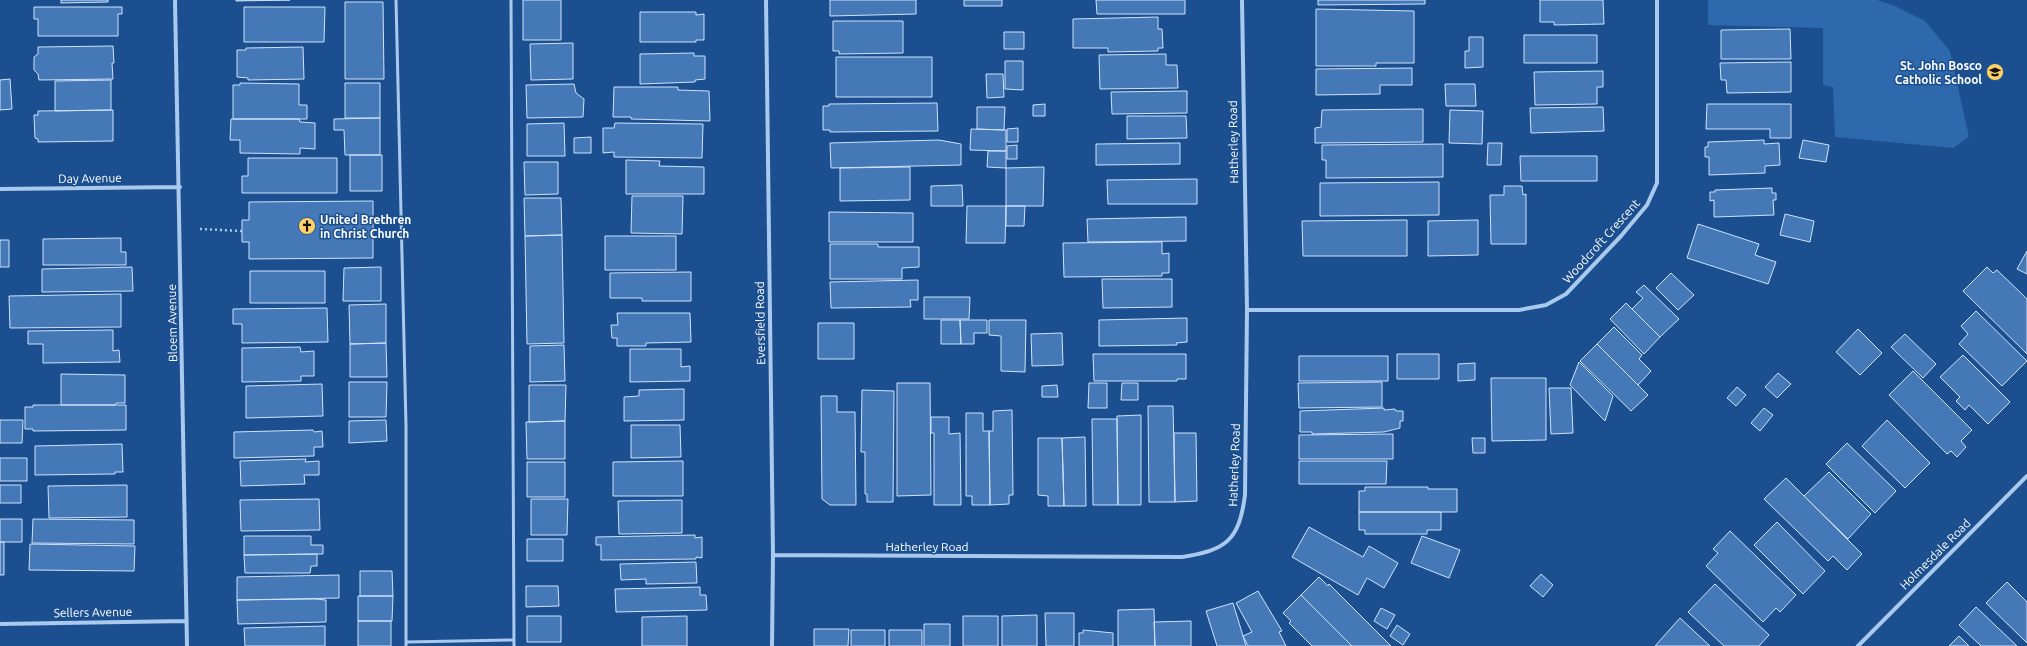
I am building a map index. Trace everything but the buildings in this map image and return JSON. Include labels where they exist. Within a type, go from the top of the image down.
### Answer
[{"type":"street","name":"Bloem Avenue","points":[[175,0],[180,187],[187,646]]},
{"type":"street","name":"Eversfield Road","points":[[766,0],[773,555],[772,646]]},
{"type":"street","name":"Hatherley Road","points":[[773,555],[1182,556],[1205,553],[1217,549],[1227,542],[1237,528],[1243,514],[1245,496],[1247,310],[1242,0]]},
{"type":"street","name":"Woodcroft Crescent","points":[[1247,310],[1519,310],[1546,305],[1566,294],[1622,236],[1643,210],[1657,183],[1657,0]]},
{"type":"street","name":"Day Avenue","points":[[0,189],[180,187]]},
{"type":"street","name":"Holmesdale Road","points":[[1858,646],[2027,476]]},
{"type":"street","name":"Sellers Avenue","points":[[0,624],[186,621]]},
{"type":"lane","points":[[396,0],[406,426],[406,646]]},
{"type":"lane","points":[[511,0],[514,646]]},
{"type":"lane","points":[[406,642],[514,640]]},
{"type":"path","points":[[200,229],[242,231]]},
{"type":"shaded area","points":[[1708,0],[1877,0],[1895,6],[1925,21],[1950,51],[1969,137],[1953,148],[1835,137],[1833,87],[1823,85],[1823,28],[1708,25]]},
{"type":"place","name":"St. John Bosco Catholic School","points":[[1995,72]]},
{"type":"place","name":"United Brethren in Christ Church","points":[[307,226]]}]
